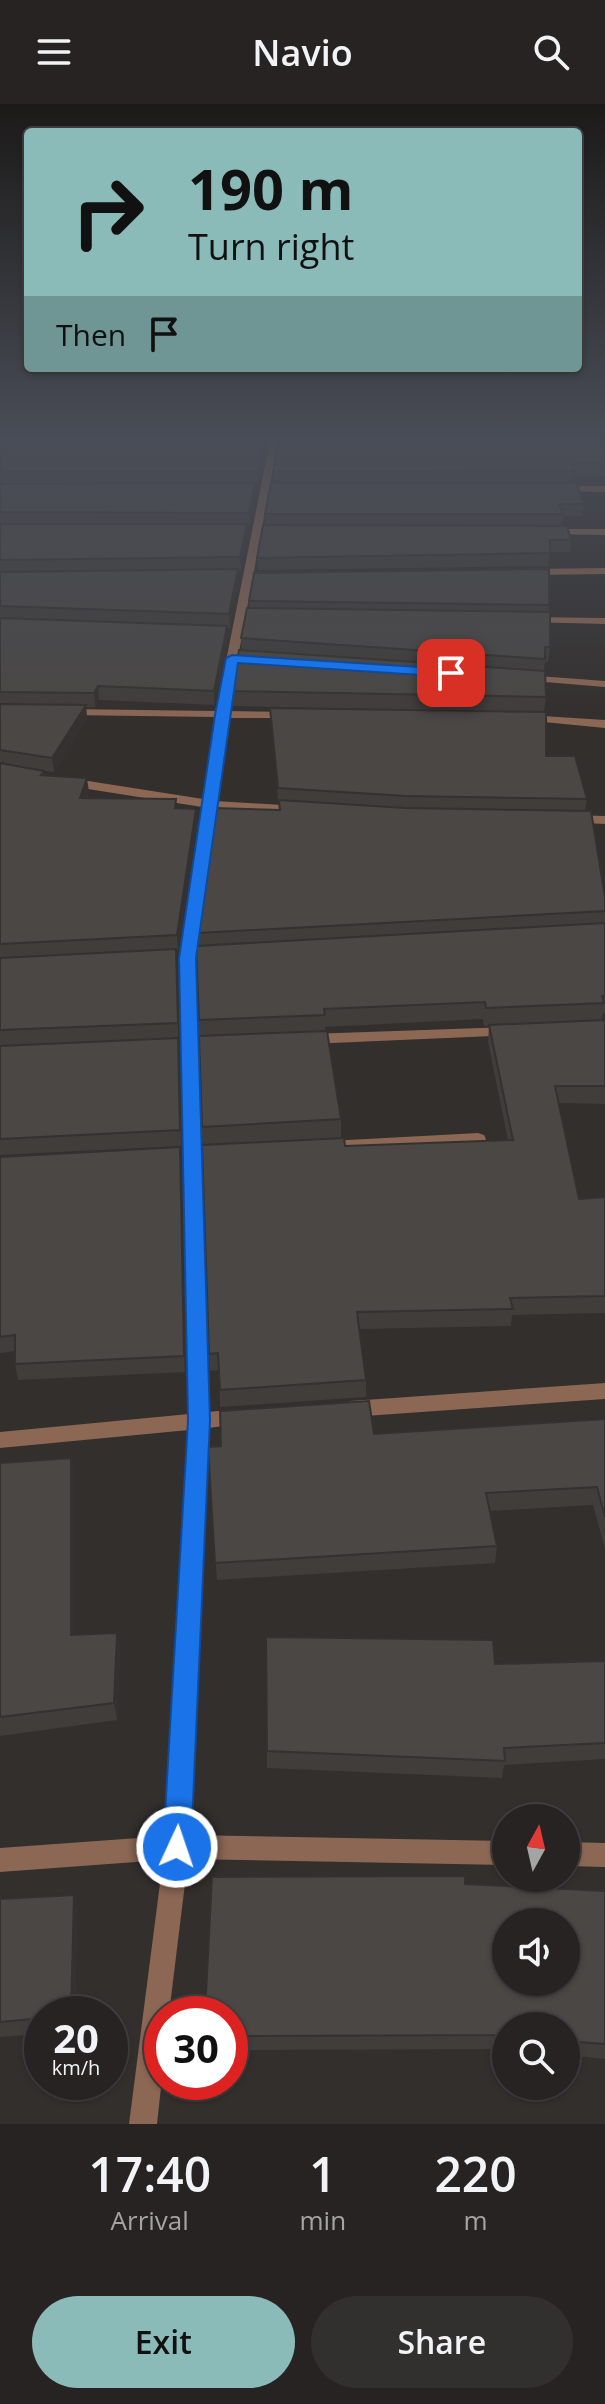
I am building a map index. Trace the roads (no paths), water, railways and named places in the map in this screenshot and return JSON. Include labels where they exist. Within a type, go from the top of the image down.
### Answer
[{"type":"street","points":[[143,2124],[177,1847],[199,1420],[187,958],[221,715],[257,535]]},
{"type":"street","points":[[520,572],[605,571]]},
{"type":"street","points":[[233,577],[264,577]]},
{"type":"street","points":[[241,616],[257,617]]},
{"type":"street","points":[[513,619],[605,621]]},
{"type":"street","points":[[222,633],[237,634]]},
{"type":"street","points":[[232,658],[248,659]]},
{"type":"street","points":[[513,677],[605,684]]},
{"type":"street","points":[[47,712],[301,715]]},
{"type":"street","points":[[507,718],[605,724]]},
{"type":"street","points":[[58,780],[209,804],[315,811]]},
{"type":"street","points":[[559,819],[605,820]]},
{"type":"street","points":[[285,1040],[525,1032]]},
{"type":"street","points":[[319,1148],[478,1139]]},
{"type":"street","points":[[324,1411],[605,1391]]},
{"type":"street","points":[[0,1440],[261,1416]]},
{"type":"street","points":[[0,1860],[177,1847],[492,1853]]},
{"type":"street","points":[[580,1854],[605,1855]]}]
